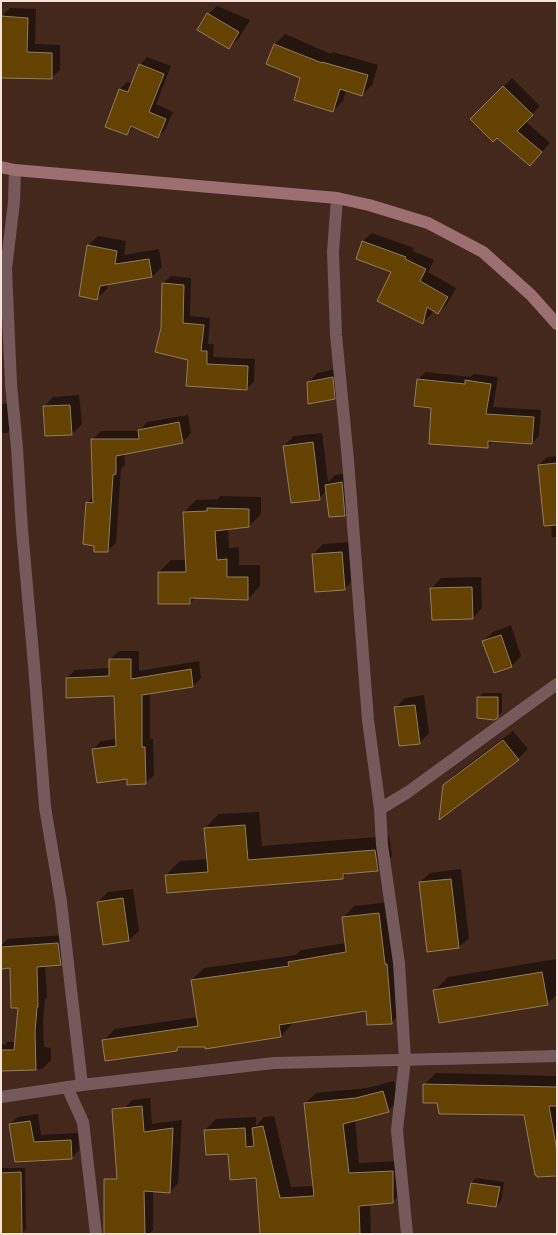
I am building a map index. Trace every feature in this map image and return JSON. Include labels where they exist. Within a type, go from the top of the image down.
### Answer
[{"type":"street","points":[[1,167],[15,170],[337,198],[369,205],[428,223],[483,252],[531,295],[557,324]]},
{"type":"street","points":[[15,170],[14,202],[6,269],[11,384],[45,807],[61,902],[82,1085]]},
{"type":"street","points":[[337,198],[333,252],[336,335],[348,460],[368,720],[380,809],[382,845],[399,963],[405,1059],[397,1130],[407,1234]]},
{"type":"street","points":[[380,809],[408,792],[557,684]]},
{"type":"street","points":[[1,1097],[82,1085],[274,1063],[557,1056]]},
{"type":"street","points":[[67,1087],[83,1122],[96,1234]]},
{"type":"building","points":[[207,13],[239,32],[229,49],[197,30]]},
{"type":"building","points":[[1,16],[28,18],[27,52],[52,53],[52,79],[1,78]]},
{"type":"building","points":[[274,44],[322,63],[368,75],[362,96],[340,89],[333,112],[294,100],[300,78],[266,64]]},
{"type":"building","points":[[139,64],[164,74],[149,112],[166,119],[158,138],[131,126],[127,135],[105,127],[119,89],[128,92]]},
{"type":"building","points":[[503,86],[533,115],[517,131],[542,152],[530,166],[497,138],[493,142],[470,119]]},
{"type":"building","points":[[362,241],[406,257],[405,259],[426,269],[420,281],[448,297],[438,314],[427,307],[423,324],[377,301],[391,272],[356,259]]},
{"type":"building","points":[[87,245],[117,251],[115,264],[149,259],[152,277],[100,286],[97,300],[79,296]]},
{"type":"building","points":[[162,283],[184,285],[183,323],[204,325],[201,351],[207,351],[207,364],[248,366],[247,390],[186,386],[188,360],[155,352],[161,328]]},
{"type":"building","points":[[333,377],[335,399],[308,404],[307,382]]},
{"type":"building","points":[[417,379],[465,384],[465,380],[491,384],[486,414],[534,417],[532,444],[488,441],[488,448],[429,444],[431,408],[414,406]]},
{"type":"building","points":[[70,405],[72,435],[45,436],[43,406]]},
{"type":"building","points":[[179,422],[183,443],[116,456],[116,474],[113,475],[108,552],[94,552],[94,546],[83,544],[86,502],[93,503],[91,439],[139,439],[138,430]]},
{"type":"building","points":[[313,442],[320,500],[291,503],[283,446]]},
{"type":"building","points":[[557,463],[557,525],[544,526],[538,465]]},
{"type":"building","points":[[342,482],[345,516],[329,517],[325,485]]},
{"type":"building","points":[[207,508],[249,509],[249,527],[215,531],[217,560],[227,559],[227,577],[248,577],[248,600],[190,598],[190,604],[158,604],[158,572],[186,572],[183,512],[207,511]]},
{"type":"building","points":[[342,552],[345,590],[315,592],[312,554]]},
{"type":"building","points":[[472,587],[473,619],[432,620],[430,588]]},
{"type":"building","points":[[501,635],[512,667],[494,673],[482,641]]},
{"type":"building","points":[[109,659],[131,659],[131,679],[191,669],[193,687],[142,695],[142,747],[145,747],[146,784],[127,785],[127,779],[97,783],[92,749],[116,746],[114,696],[66,698],[66,678],[109,676]]},
{"type":"building","points":[[477,697],[498,697],[498,718],[494,720],[477,718]]},
{"type":"building","points":[[415,705],[420,744],[399,746],[394,707]]},
{"type":"building","points":[[503,740],[519,760],[439,820],[443,785]]},
{"type":"building","points":[[245,825],[248,860],[375,850],[378,871],[343,874],[343,879],[167,893],[165,875],[208,872],[204,828]]},
{"type":"building","points":[[451,879],[459,948],[427,952],[419,882]]},
{"type":"building","points":[[123,898],[129,941],[103,945],[97,902]]},
{"type":"building","points":[[379,913],[385,964],[387,964],[392,1024],[367,1025],[366,1011],[279,1025],[281,1037],[205,1049],[205,1047],[178,1047],[177,1051],[105,1061],[102,1040],[198,1026],[191,980],[289,966],[288,962],[346,952],[342,917]]},
{"type":"building","points":[[58,943],[61,965],[37,967],[38,1007],[35,1032],[36,1070],[1,1071],[1,1050],[14,1050],[18,1008],[11,1008],[10,968],[1,969],[1,947]]},
{"type":"building","points":[[542,972],[548,1005],[439,1023],[433,990]]},
{"type":"building","points":[[423,1084],[557,1087],[557,1106],[549,1106],[557,1151],[557,1176],[537,1177],[535,1175],[524,1115],[439,1114],[437,1103],[423,1103]]},
{"type":"building","points":[[383,1091],[389,1112],[343,1124],[349,1173],[393,1171],[393,1203],[359,1206],[360,1234],[260,1234],[256,1178],[230,1180],[228,1154],[206,1155],[204,1130],[245,1128],[246,1147],[254,1146],[252,1128],[263,1126],[280,1198],[314,1196],[304,1103],[356,1098]]},
{"type":"building","points":[[142,1106],[144,1132],[173,1128],[170,1193],[144,1191],[145,1234],[104,1234],[104,1179],[117,1179],[112,1109]]},
{"type":"building","points":[[30,1121],[34,1142],[71,1140],[72,1159],[15,1162],[9,1124]]},
{"type":"building","points":[[21,1172],[22,1234],[1,1234],[1,1173]]},
{"type":"building","points":[[471,1183],[500,1187],[496,1207],[467,1203]]}]
